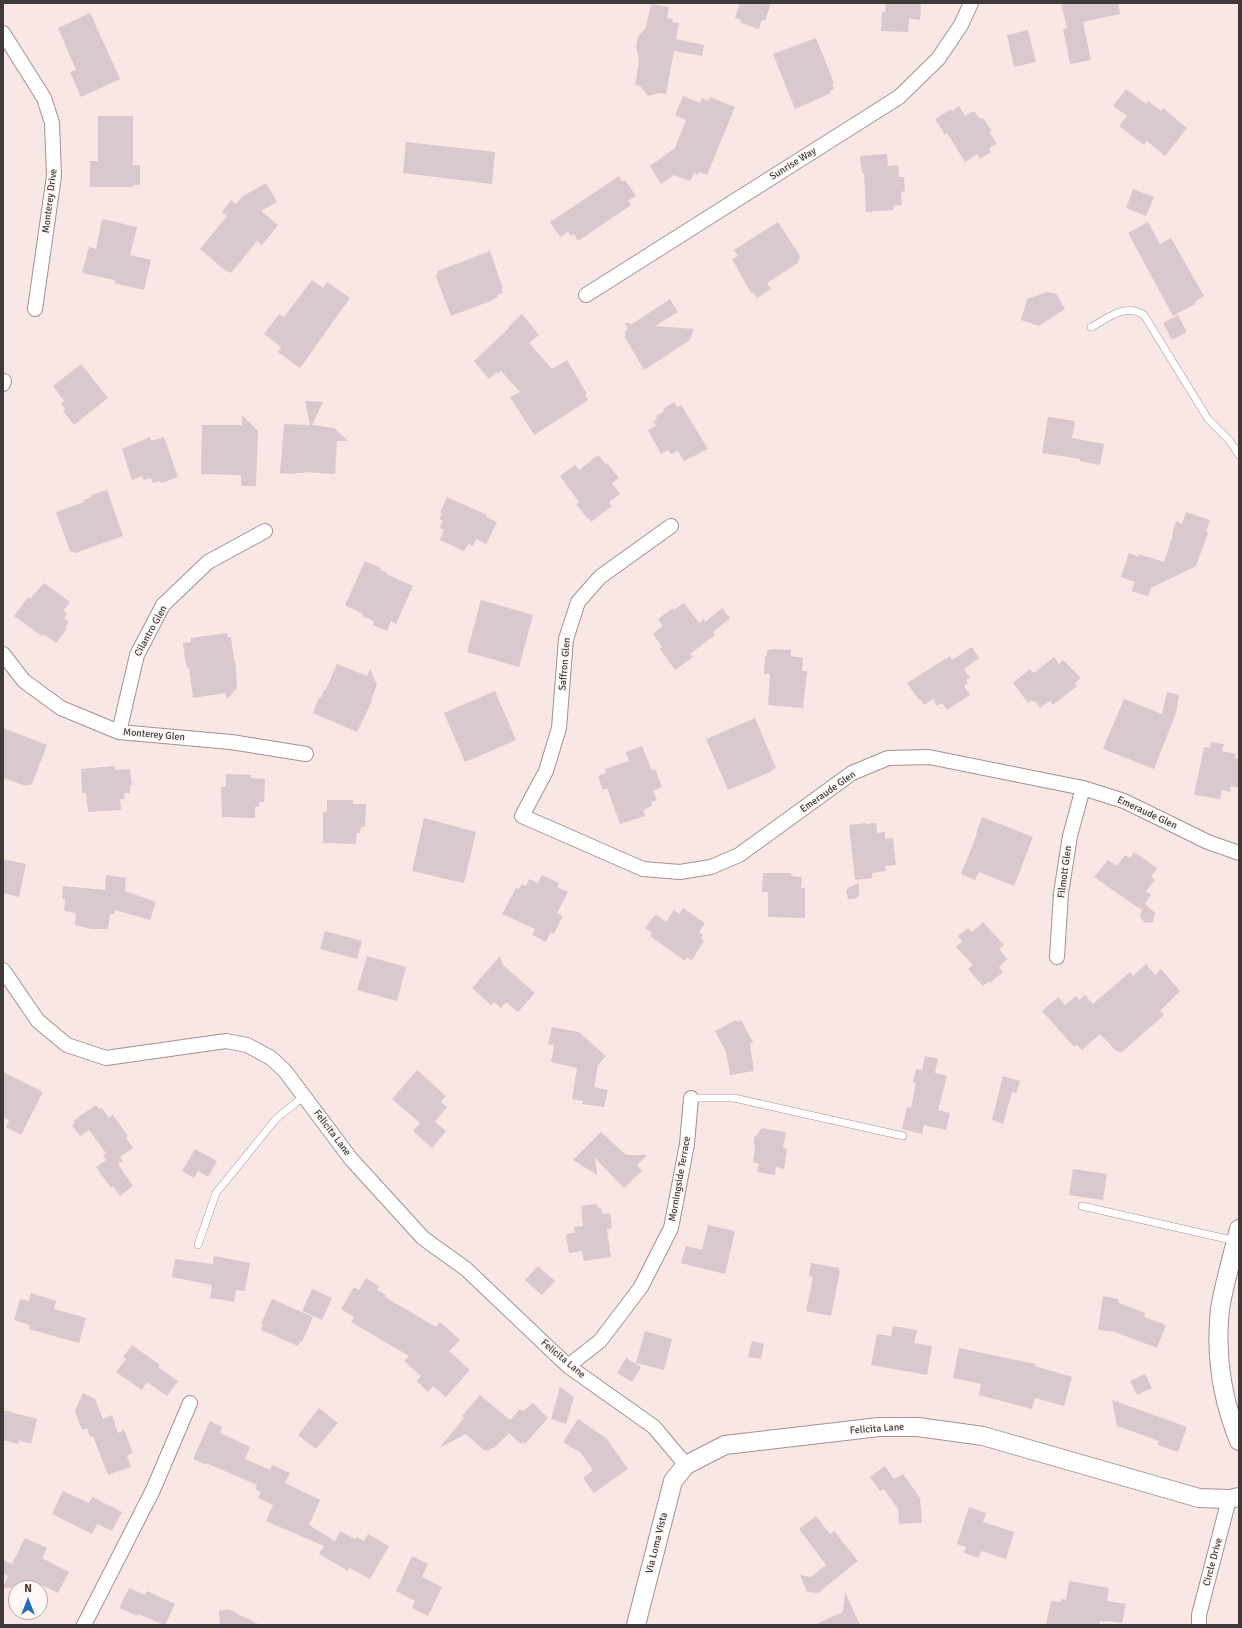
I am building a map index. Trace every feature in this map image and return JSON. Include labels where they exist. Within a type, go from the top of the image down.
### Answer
[{"type":"street","name":"Sunrise Way","points":[[586,296],[899,97],[938,59],[961,25],[971,3]]},
{"type":"street","name":"Monterey Drive","points":[[3,33],[44,98],[52,123],[54,176],[35,309]]},
{"type":"street","name":"Saffron Glen","points":[[522,816],[546,771],[559,728],[566,639],[578,602],[600,577],[671,526]]},
{"type":"street","name":"Cilantro Glen","points":[[118,732],[137,655],[163,605],[208,562],[265,531]]},
{"type":"street","name":"Monterey Glen","points":[[3,654],[24,681],[61,708],[118,732],[231,742],[306,754]]},
{"type":"street","name":"Emeraude Glen","points":[[522,816],[643,869],[680,872],[711,867],[739,855],[852,773],[888,758],[929,758],[1083,788],[1124,801],[1208,842],[1239,853]]},
{"type":"street","name":"Filmott Glen","points":[[1057,957],[1061,893],[1070,836],[1083,788]]},
{"type":"street","name":"Felicita Lane","points":[[3,970],[38,1021],[67,1045],[106,1058],[226,1041],[248,1045],[276,1062],[285,1071],[351,1159],[423,1238],[466,1269],[568,1366],[654,1427],[686,1465],[725,1445],[879,1427],[918,1427],[982,1436],[1199,1498],[1234,1498]]},
{"type":"street","name":"Morningside Terrace","points":[[568,1366],[600,1341],[641,1287],[671,1228],[687,1144],[691,1098]]},
{"type":"street","points":[[1238,1235],[1220,1309],[1219,1359],[1222,1388],[1239,1441]]},
{"type":"street","points":[[84,1625],[153,1490],[190,1403]]},
{"type":"street","name":"Via Loma Vista","points":[[636,1625],[673,1481],[686,1465]]},
{"type":"street","name":"Circle Drive","points":[[1199,1625],[1199,1615],[1234,1498]]},
{"type":"lane","points":[[1091,328],[1124,309],[1134,310],[1144,315],[1208,419],[1230,441],[1239,455]]},
{"type":"lane","points":[[198,1245],[216,1193],[276,1119],[304,1096]]},
{"type":"lane","points":[[691,1098],[734,1098],[903,1136]]},
{"type":"lane","points":[[1082,1206],[1238,1235]]},
{"type":"building","points":[[740,3],[771,3],[765,21],[762,20],[759,29],[741,23],[741,20],[735,18]]},
{"type":"building","points":[[886,3],[921,3],[920,20],[909,19],[908,32],[881,31],[882,12],[885,12]]},
{"type":"building","points":[[1061,3],[1118,3],[1120,14],[1083,22],[1091,60],[1070,64],[1063,29],[1067,28]]},
{"type":"building","points":[[651,4],[669,7],[667,18],[673,19],[672,22],[679,23],[676,39],[704,45],[702,56],[674,51],[666,94],[659,93],[648,96],[640,86],[635,85],[639,61],[636,45],[638,37],[646,27]]},
{"type":"building","points":[[90,13],[120,79],[81,97],[70,72],[76,70],[58,28]]},
{"type":"building","points":[[1028,30],[1036,62],[1014,67],[1007,35]]},
{"type":"building","points":[[816,38],[834,83],[832,84],[834,89],[830,91],[831,93],[795,109],[773,54]]},
{"type":"building","points":[[1126,89],[1146,104],[1148,101],[1161,111],[1163,108],[1187,128],[1165,156],[1147,141],[1144,145],[1119,126],[1127,116],[1113,106]]},
{"type":"building","points":[[683,96],[700,103],[702,98],[708,101],[710,97],[735,107],[707,175],[699,172],[698,175],[694,173],[690,181],[674,175],[661,184],[650,166],[675,148],[686,120],[675,115]]},
{"type":"building","points":[[959,106],[965,116],[974,111],[980,119],[983,118],[992,131],[989,132],[997,144],[989,148],[991,152],[980,159],[977,154],[965,162],[947,133],[945,135],[935,119]]},
{"type":"building","points":[[98,116],[133,116],[133,165],[140,165],[140,185],[133,185],[133,187],[90,187],[90,161],[98,161]]},
{"type":"building","points":[[406,142],[495,152],[492,184],[403,173]]},
{"type":"building","points":[[887,154],[888,166],[898,165],[899,177],[904,177],[905,191],[901,192],[902,205],[893,206],[893,210],[866,212],[864,173],[862,173],[860,156]]},
{"type":"building","points":[[619,176],[622,182],[625,180],[636,196],[628,201],[631,205],[578,241],[574,234],[571,236],[568,232],[560,237],[550,222]]},
{"type":"building","points":[[266,183],[277,202],[261,211],[278,225],[262,245],[257,241],[231,273],[228,271],[227,272],[200,249],[227,216],[222,212],[231,200],[236,204],[243,196]]},
{"type":"building","points":[[1133,189],[1154,197],[1146,216],[1126,208]]},
{"type":"building","points":[[102,219],[137,227],[130,255],[151,260],[144,290],[114,283],[115,280],[82,273],[89,247],[96,249]]},
{"type":"building","points":[[778,222],[800,256],[798,263],[767,283],[771,289],[757,298],[753,292],[751,293],[732,259],[738,256],[734,250]]},
{"type":"building","points":[[1148,222],[1160,244],[1171,238],[1204,296],[1196,301],[1195,304],[1173,316],[1128,233]]},
{"type":"building","points":[[490,251],[503,293],[497,295],[498,297],[493,300],[451,316],[436,277],[438,271]]},
{"type":"building","points":[[312,280],[323,288],[327,282],[350,298],[300,368],[278,352],[281,347],[264,334],[279,314],[284,317]]},
{"type":"building","points":[[1047,292],[1057,295],[1065,309],[1039,326],[1021,320],[1027,299]]},
{"type":"building","points":[[670,299],[678,312],[655,326],[694,329],[690,340],[644,370],[624,336],[626,335],[624,332],[628,329],[625,323],[632,324]]},
{"type":"building","points":[[522,314],[539,335],[529,343],[552,369],[567,360],[587,394],[585,395],[588,400],[534,435],[510,397],[520,392],[501,371],[498,374],[497,372],[489,379],[474,361]]},
{"type":"building","points":[[1178,315],[1187,332],[1172,340],[1163,323]]},
{"type":"building","points":[[81,364],[108,398],[74,425],[63,411],[65,409],[61,404],[64,401],[53,386]]},
{"type":"building","points":[[305,401],[323,402],[312,425],[334,428],[348,441],[337,441],[335,474],[305,472],[296,474],[280,473],[284,424],[310,425]]},
{"type":"building","points":[[674,402],[677,407],[681,405],[708,449],[684,461],[678,451],[671,454],[668,450],[661,454],[648,430],[656,426],[653,421],[657,419],[656,416],[664,411],[663,409]]},
{"type":"building","points":[[242,415],[258,431],[256,486],[241,486],[241,475],[201,474],[202,425],[242,425]]},
{"type":"building","points":[[1048,417],[1075,421],[1072,438],[1104,444],[1100,465],[1080,461],[1080,459],[1042,453]]},
{"type":"building","points":[[150,437],[151,441],[164,437],[178,477],[161,483],[160,481],[153,483],[151,478],[144,480],[142,476],[132,480],[122,449]]},
{"type":"building","points":[[598,455],[606,464],[607,463],[619,478],[612,483],[620,494],[609,502],[612,506],[591,522],[576,504],[579,502],[560,476],[575,465],[579,470]]},
{"type":"building","points":[[107,490],[123,536],[75,553],[70,551],[56,512],[84,502],[84,500],[92,497],[91,495]]},
{"type":"building","points":[[447,497],[487,515],[486,517],[497,522],[486,544],[476,539],[473,546],[468,544],[464,551],[440,540],[444,530],[439,528],[443,521],[439,519]]},
{"type":"building","points":[[1186,512],[1210,520],[1206,532],[1208,533],[1196,566],[1151,588],[1148,596],[1131,591],[1135,582],[1121,577],[1129,553],[1139,557],[1139,554],[1164,562],[1176,521],[1182,524]]},
{"type":"building","points":[[365,561],[381,568],[380,570],[387,573],[386,574],[413,586],[396,624],[391,621],[387,631],[373,625],[374,621],[362,616],[363,614],[345,605]]},
{"type":"building","points":[[44,583],[70,602],[63,611],[67,613],[64,618],[69,622],[65,627],[67,629],[56,643],[43,634],[42,636],[14,616],[28,597],[30,599]]},
{"type":"building","points":[[481,600],[533,615],[519,667],[467,652]]},
{"type":"building","points":[[684,603],[699,623],[704,619],[705,622],[722,608],[730,618],[713,632],[715,635],[690,654],[693,657],[675,670],[660,649],[662,647],[653,634],[663,626],[658,619],[673,608],[674,610]]},
{"type":"building","points":[[227,633],[228,638],[231,637],[235,659],[237,688],[227,699],[225,693],[193,698],[189,667],[187,668],[183,643],[191,642],[191,638]]},
{"type":"building","points":[[972,647],[979,658],[964,669],[970,678],[966,680],[968,683],[964,686],[970,695],[947,710],[942,703],[937,706],[933,699],[924,705],[907,683],[950,656],[952,660]]},
{"type":"building","points":[[767,650],[791,650],[791,656],[803,658],[802,671],[807,671],[803,708],[768,705],[770,674],[764,674],[765,656],[767,656]]},
{"type":"building","points":[[1054,657],[1059,664],[1063,660],[1081,678],[1075,683],[1077,686],[1053,705],[1050,701],[1040,708],[1035,701],[1033,702],[1032,700],[1028,703],[1013,683],[1030,669],[1034,673]]},
{"type":"building","points":[[337,664],[367,676],[370,669],[377,685],[371,700],[372,701],[357,732],[313,713],[319,698],[320,699],[324,690],[325,691]]},
{"type":"building","points":[[495,691],[516,740],[465,762],[444,713]]},
{"type":"building","points":[[1167,692],[1179,695],[1176,713],[1154,769],[1103,749],[1124,699],[1162,714]]},
{"type":"building","points":[[755,718],[776,768],[728,790],[706,739]]},
{"type":"building","points":[[3,728],[47,745],[32,784],[26,786],[3,778]]},
{"type":"building","points":[[1211,742],[1224,744],[1222,751],[1236,754],[1235,758],[1239,759],[1239,788],[1231,786],[1230,792],[1222,790],[1220,799],[1194,795],[1204,747],[1210,748]]},
{"type":"building","points":[[642,746],[652,771],[655,769],[662,787],[653,791],[657,800],[651,802],[652,806],[643,810],[645,816],[620,824],[607,788],[603,790],[598,776],[606,773],[605,769],[629,761],[626,752]]},
{"type":"building","points":[[115,766],[115,770],[130,769],[132,785],[130,785],[130,793],[124,793],[125,799],[120,799],[121,810],[88,812],[86,793],[82,793],[81,769]]},
{"type":"building","points":[[226,774],[251,775],[251,778],[265,779],[264,802],[259,802],[259,807],[255,807],[255,818],[222,817],[221,787],[226,787]]},
{"type":"building","points":[[327,800],[353,800],[353,804],[366,804],[365,827],[361,827],[360,833],[357,833],[356,844],[323,843],[323,812],[327,812]]},
{"type":"building","points":[[982,817],[1033,837],[1014,886],[979,872],[975,880],[961,874]]},
{"type":"building","points":[[424,818],[476,832],[464,883],[412,871]]},
{"type":"building","points":[[876,823],[877,833],[885,832],[885,839],[893,838],[896,865],[885,866],[886,871],[872,873],[872,878],[855,880],[849,825]]},
{"type":"building","points":[[1134,852],[1157,868],[1151,877],[1155,880],[1146,891],[1151,895],[1145,904],[1155,913],[1153,922],[1145,923],[1140,917],[1142,907],[1140,909],[1094,877],[1108,860],[1117,866],[1125,855],[1130,858]]},
{"type":"building","points":[[3,859],[26,864],[19,897],[3,893]]},
{"type":"building","points":[[763,873],[791,873],[791,876],[802,877],[801,888],[805,888],[805,918],[768,917],[768,892],[762,892]]},
{"type":"building","points":[[106,875],[126,878],[125,891],[156,902],[150,920],[115,910],[115,914],[110,914],[108,929],[91,929],[75,925],[76,913],[64,911],[65,899],[62,899],[63,886],[105,890]]},
{"type":"building","points":[[542,875],[559,883],[557,887],[568,892],[557,913],[563,916],[554,934],[551,932],[546,942],[532,935],[535,929],[502,914],[516,888],[519,889],[522,884],[526,886],[529,879],[538,883]]},
{"type":"building","points":[[859,883],[859,896],[854,899],[848,899],[846,891],[848,888]]},
{"type":"building","points":[[683,908],[705,923],[699,932],[703,935],[701,938],[704,941],[692,960],[687,957],[685,961],[650,936],[652,933],[645,928],[654,916],[657,915],[666,922],[674,910],[679,914]]},
{"type":"building","points":[[983,922],[1004,945],[999,949],[1007,959],[999,967],[1003,972],[990,983],[988,982],[983,986],[968,969],[973,965],[956,947],[962,941],[958,936],[968,928],[972,932]]},
{"type":"building","points":[[325,931],[362,941],[357,959],[320,949]]},
{"type":"building","points":[[367,956],[406,967],[397,1001],[357,990]]},
{"type":"building","points":[[500,956],[503,965],[535,993],[518,1012],[506,1002],[501,1008],[494,1002],[491,1005],[472,988]]},
{"type":"building","points":[[1146,964],[1155,975],[1161,969],[1180,991],[1160,1011],[1164,1015],[1122,1052],[1116,1051],[1100,1034],[1082,1050],[1077,1045],[1074,1047],[1042,1011],[1058,997],[1065,1005],[1076,996],[1079,1000],[1085,995],[1093,1004],[1130,972],[1133,976]]},
{"type":"building","points":[[736,1020],[737,1022],[741,1020],[753,1042],[750,1044],[754,1071],[730,1075],[726,1052],[715,1031]]},
{"type":"building","points":[[552,1027],[579,1032],[606,1056],[598,1065],[594,1087],[608,1090],[604,1107],[582,1104],[583,1101],[572,1099],[577,1068],[551,1062],[554,1045],[548,1044]]},
{"type":"building","points":[[925,1056],[938,1059],[935,1073],[947,1076],[938,1110],[950,1113],[946,1130],[924,1125],[922,1134],[902,1129],[907,1107],[911,1108],[916,1083],[913,1082],[916,1069],[922,1070]]},
{"type":"building","points":[[417,1070],[446,1096],[441,1102],[447,1107],[435,1122],[446,1131],[432,1148],[413,1131],[420,1123],[392,1099]]},
{"type":"building","points":[[3,1072],[43,1092],[21,1135],[6,1127],[9,1120],[3,1117]]},
{"type":"building","points":[[1003,1076],[1020,1081],[1016,1093],[1012,1092],[1003,1124],[992,1120]]},
{"type":"building","points":[[96,1105],[99,1109],[102,1108],[109,1118],[113,1115],[128,1136],[126,1138],[133,1148],[120,1157],[123,1161],[118,1164],[133,1186],[120,1196],[113,1186],[111,1188],[96,1167],[106,1160],[103,1155],[106,1153],[89,1130],[80,1136],[72,1125],[75,1123],[73,1121]]},
{"type":"building","points":[[762,1128],[786,1132],[783,1148],[787,1149],[784,1169],[776,1167],[775,1175],[757,1172],[759,1164],[753,1162],[755,1146],[754,1138]]},
{"type":"building","points":[[601,1132],[626,1155],[647,1155],[637,1165],[642,1171],[624,1188],[595,1158],[597,1175],[573,1160]]},
{"type":"building","points":[[195,1149],[217,1161],[208,1177],[198,1171],[194,1178],[182,1171]]},
{"type":"building","points":[[1073,1169],[1107,1174],[1103,1200],[1069,1195]]},
{"type":"building","points":[[597,1204],[598,1208],[601,1207],[602,1214],[610,1213],[612,1228],[607,1229],[611,1257],[584,1261],[582,1251],[569,1253],[566,1234],[575,1233],[574,1227],[583,1226],[581,1206]]},
{"type":"building","points":[[708,1225],[735,1231],[725,1274],[681,1263],[686,1246],[702,1250]]},
{"type":"building","points":[[214,1256],[250,1263],[245,1291],[236,1290],[234,1302],[210,1298],[212,1285],[172,1277],[175,1259],[213,1264]]},
{"type":"building","points":[[811,1263],[839,1268],[840,1271],[831,1316],[806,1311],[813,1277],[809,1276]]},
{"type":"building","points":[[538,1266],[555,1281],[542,1295],[525,1280]]},
{"type":"building","points":[[366,1278],[379,1286],[377,1290],[386,1295],[385,1297],[436,1327],[440,1322],[460,1340],[449,1351],[470,1370],[446,1397],[433,1386],[428,1392],[417,1381],[421,1376],[404,1361],[409,1356],[351,1322],[354,1317],[341,1309],[354,1287],[359,1290]]},
{"type":"building","points":[[312,1289],[332,1298],[322,1320],[302,1311]]},
{"type":"building","points":[[31,1293],[56,1301],[54,1309],[86,1318],[79,1343],[29,1329],[30,1325],[14,1320],[20,1299],[29,1301]]},
{"type":"building","points":[[1103,1296],[1118,1299],[1119,1303],[1145,1313],[1144,1317],[1166,1325],[1157,1348],[1115,1332],[1098,1330]]},
{"type":"building","points":[[272,1299],[313,1317],[302,1342],[300,1341],[298,1346],[261,1330],[263,1325],[261,1324]]},
{"type":"building","points":[[893,1326],[917,1330],[914,1343],[932,1346],[927,1375],[871,1365],[877,1334],[891,1336]]},
{"type":"building","points":[[645,1331],[672,1339],[664,1370],[636,1363]]},
{"type":"building","points":[[752,1341],[764,1344],[761,1359],[748,1357]]},
{"type":"building","points":[[132,1345],[160,1365],[158,1367],[178,1381],[167,1396],[147,1382],[142,1390],[116,1372],[126,1359],[123,1357]]},
{"type":"building","points":[[959,1348],[1035,1364],[1035,1366],[1072,1377],[1064,1406],[1035,1398],[1032,1409],[979,1395],[981,1384],[953,1378]]},
{"type":"building","points":[[626,1358],[641,1367],[632,1382],[617,1373]]},
{"type":"building","points":[[1145,1374],[1152,1388],[1137,1395],[1130,1381]]},
{"type":"building","points":[[560,1387],[574,1397],[566,1424],[551,1419]]},
{"type":"building","points":[[83,1393],[95,1399],[103,1419],[112,1415],[118,1433],[124,1430],[133,1453],[127,1456],[131,1467],[108,1475],[93,1436],[90,1437],[87,1428],[82,1430],[75,1411]]},
{"type":"building","points":[[480,1395],[510,1420],[520,1409],[523,1411],[533,1403],[548,1418],[525,1444],[523,1442],[521,1444],[509,1433],[493,1449],[492,1448],[485,1451],[466,1434],[439,1448],[464,1418],[462,1416]]},
{"type":"building","points":[[1112,1400],[1187,1427],[1178,1452],[1158,1445],[1159,1441],[1117,1426]]},
{"type":"building","points":[[319,1408],[338,1423],[316,1449],[298,1435]]},
{"type":"building","points":[[3,1410],[37,1419],[31,1444],[19,1440],[18,1444],[3,1440]]},
{"type":"building","points":[[578,1419],[606,1438],[628,1469],[594,1493],[583,1478],[593,1470],[581,1453],[563,1442]]},
{"type":"building","points":[[210,1421],[222,1427],[220,1433],[250,1447],[245,1459],[270,1470],[272,1465],[290,1473],[285,1483],[320,1500],[309,1525],[335,1541],[340,1531],[355,1539],[357,1537],[364,1541],[368,1534],[389,1546],[370,1579],[350,1568],[348,1571],[319,1554],[324,1546],[266,1521],[273,1505],[258,1498],[261,1492],[255,1489],[257,1485],[193,1459]]},
{"type":"building","points":[[885,1466],[894,1479],[903,1474],[920,1498],[922,1523],[899,1524],[898,1509],[884,1489],[880,1491],[870,1477]]},
{"type":"building","points":[[63,1491],[89,1503],[92,1497],[122,1512],[112,1531],[97,1524],[92,1534],[52,1514]]},
{"type":"building","points":[[969,1507],[986,1513],[983,1522],[1014,1532],[1006,1559],[981,1551],[979,1558],[964,1553],[966,1547],[957,1544]]},
{"type":"building","points":[[816,1516],[830,1534],[834,1531],[858,1561],[818,1593],[807,1592],[800,1575],[811,1577],[826,1565],[799,1529]]},
{"type":"building","points":[[25,1538],[47,1548],[42,1558],[69,1572],[58,1593],[48,1588],[48,1580],[8,1580],[8,1588],[3,1588],[8,1576],[3,1574],[3,1560],[12,1564]]},
{"type":"building","points":[[412,1556],[428,1564],[422,1577],[442,1587],[428,1616],[412,1608],[415,1601],[396,1591]]},
{"type":"building","points":[[1069,1581],[1109,1588],[1107,1601],[1126,1604],[1122,1623],[1100,1621],[1099,1625],[1046,1625],[1051,1601],[1061,1602],[1061,1599],[1066,1600]]},
{"type":"building","points":[[129,1588],[145,1595],[147,1591],[175,1604],[165,1625],[119,1608]]},
{"type":"building","points":[[845,1592],[860,1625],[814,1625],[843,1612]]},
{"type":"building","points":[[228,1609],[260,1625],[220,1625],[219,1611]]}]
